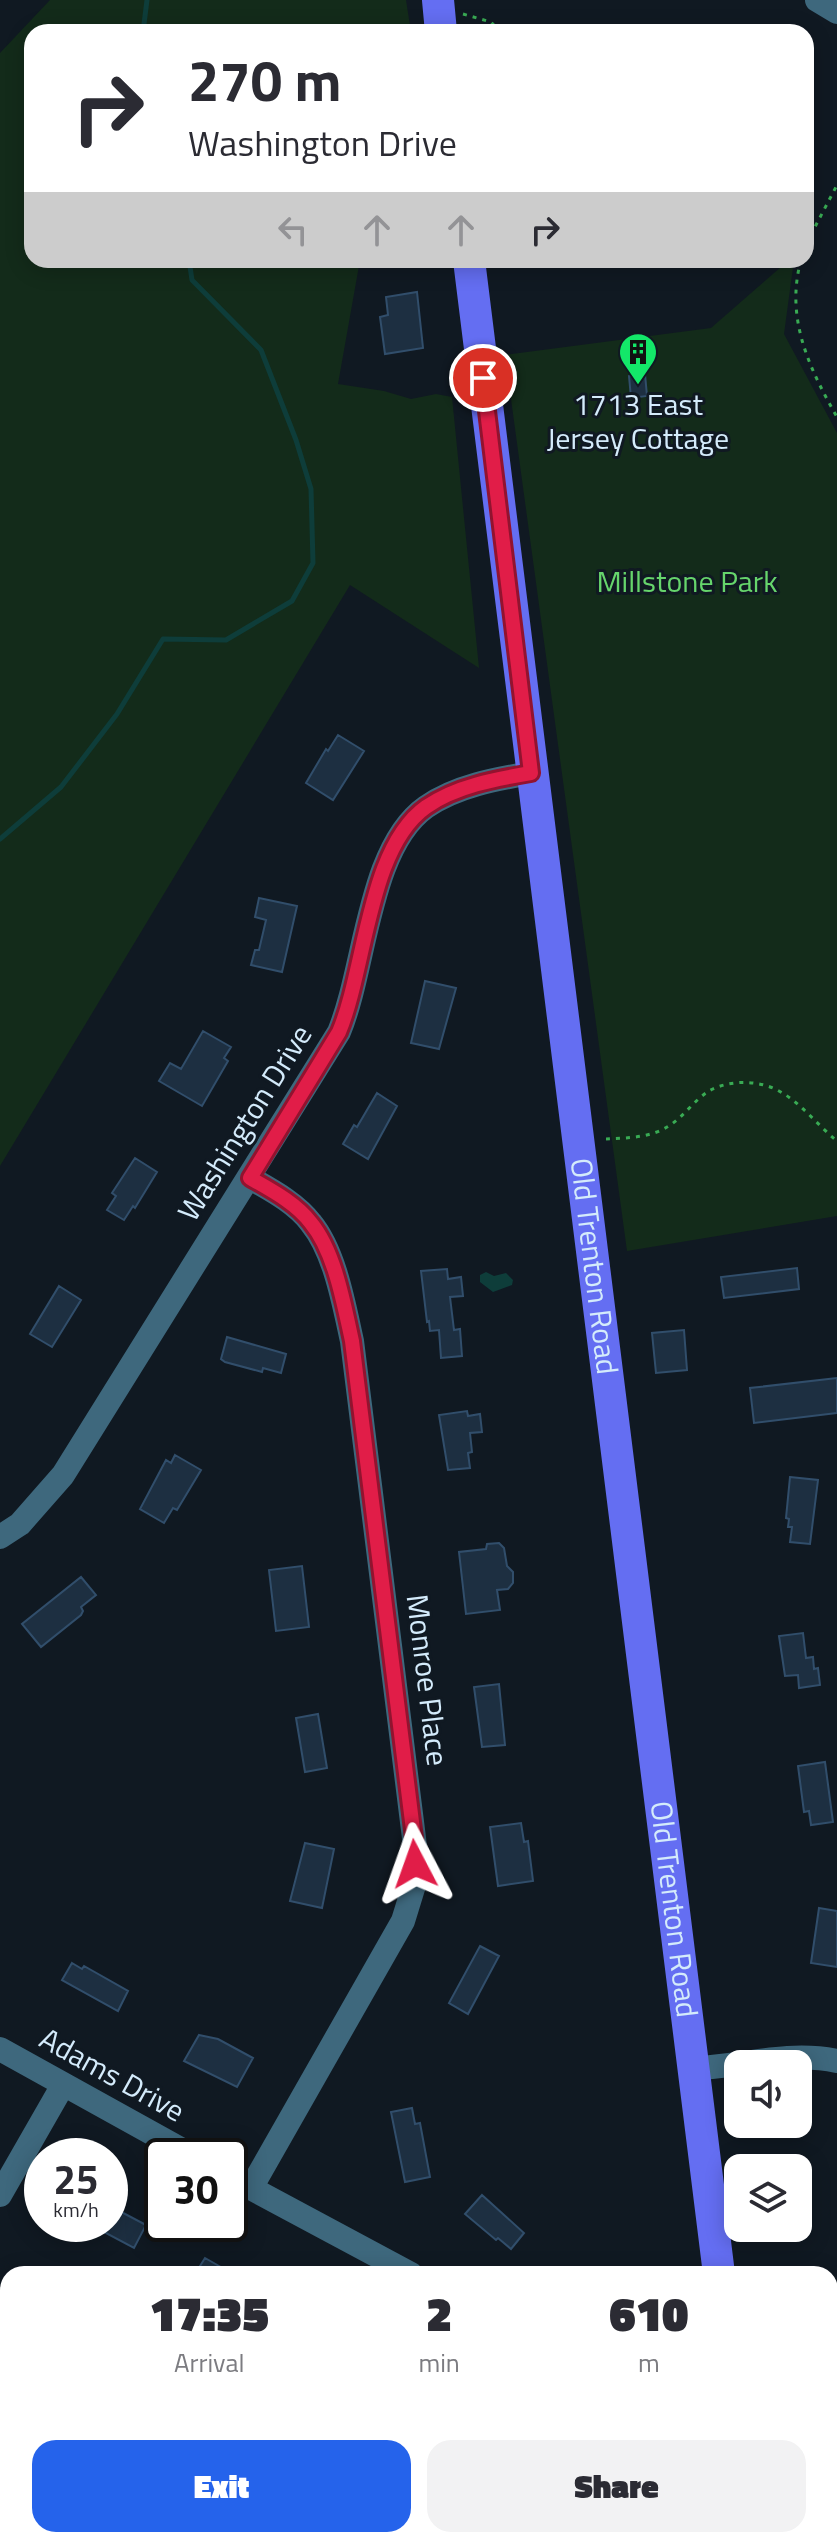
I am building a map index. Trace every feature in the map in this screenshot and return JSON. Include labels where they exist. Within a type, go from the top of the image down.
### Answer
[{"type":"main road","name":"Old Trenton Road","points":[[470,268],[718,2266]]},
{"type":"street","points":[[817,0],[837,12]]},
{"type":"street","name":"Washington Drive","points":[[0,1537],[20,1524],[63,1475],[339,1032],[349,1008],[382,871],[397,838],[425,808],[455,791],[531,773]]},
{"type":"street","name":"Monroe Place","points":[[248,2171],[403,1921],[415,1882],[415,1846],[352,1341],[336,1272],[312,1223],[280,1196],[250,1178]]},
{"type":"street","name":"Adams Drive","points":[[0,2049],[160,2138]]},
{"type":"street","points":[[812,2058],[837,2061]]},
{"type":"street","points":[[694,2069],[724,2066]]},
{"type":"street","points":[[0,2195],[63,2085]]},
{"type":"street","points":[[248,2186],[396,2266]]},
{"type":"path","points":[[440,16],[462,14],[493,24]]},
{"type":"path","points":[[814,229],[837,185]]},
{"type":"path","points":[[800,268],[795,308],[802,347],[837,417]]},
{"type":"path","points":[[606,1139],[640,1136],[665,1128],[708,1091],[731,1083],[758,1083],[777,1090],[837,1141]]},
{"type":"green space","points":[[50,0],[406,0],[410,24],[27,24]]},
{"type":"green space","points":[[24,28],[24,268],[359,268],[338,384],[384,391],[411,399],[436,394],[452,397],[479,668],[350,585],[0,1166],[0,53]]},
{"type":"green space","name":"Millstone Park","points":[[780,268],[793,268],[784,334],[837,433],[837,1216],[627,1251],[505,355],[711,328]]},
{"type":"shaded area","points":[[486,1272],[494,1276],[506,1273],[513,1280],[512,1285],[493,1292],[480,1282],[480,1275]]},
{"type":"building","points":[[417,292],[423,348],[385,354],[380,317],[388,315],[386,297]]},
{"type":"building","name":"1713 East Jersey Cottage","points":[[645,374],[647,396],[631,398],[629,376]]},
{"type":"building","points":[[338,735],[364,751],[333,800],[306,783]]},
{"type":"building","points":[[259,898],[297,906],[282,972],[251,965],[255,950],[259,950],[266,920],[255,917]]},
{"type":"building","points":[[425,981],[456,988],[439,1049],[411,1043]]},
{"type":"building","points":[[203,1031],[231,1047],[224,1058],[228,1061],[202,1106],[159,1081],[170,1063],[181,1069]]},
{"type":"building","points":[[377,1093],[397,1106],[368,1159],[343,1144]]},
{"type":"building","points":[[135,1158],[157,1172],[124,1220],[107,1210],[116,1196],[112,1193]]},
{"type":"building","points":[[797,1268],[799,1289],[724,1298],[721,1277]]},
{"type":"building","points":[[447,1269],[448,1279],[461,1277],[463,1296],[450,1297],[454,1330],[460,1329],[462,1356],[441,1358],[439,1330],[430,1331],[427,1322],[421,1271]]},
{"type":"building","points":[[59,1286],[81,1300],[52,1347],[30,1334]]},
{"type":"building","points":[[684,1330],[687,1370],[656,1373],[652,1333]]},
{"type":"building","points":[[227,1337],[286,1354],[281,1373],[263,1368],[262,1372],[225,1362],[221,1359]]},
{"type":"building","points":[[837,1378],[837,1413],[754,1423],[750,1388]]},
{"type":"building","points":[[467,1411],[468,1416],[480,1414],[482,1432],[470,1433],[470,1468],[448,1470],[439,1415]]},
{"type":"building","points":[[175,1455],[201,1470],[177,1510],[173,1508],[164,1523],[140,1509],[166,1460],[171,1463]]},
{"type":"building","points":[[790,1477],[818,1480],[810,1544],[790,1542],[792,1527],[788,1527],[789,1519],[786,1518]]},
{"type":"building","points":[[499,1543],[504,1548],[507,1566],[513,1572],[513,1583],[508,1589],[497,1590],[500,1610],[466,1614],[459,1552],[486,1549],[487,1544]]},
{"type":"building","points":[[302,1566],[309,1627],[276,1631],[269,1570]]},
{"type":"building","points":[[81,1577],[96,1595],[81,1607],[81,1615],[41,1647],[22,1624]]},
{"type":"building","points":[[803,1633],[806,1658],[813,1657],[820,1685],[799,1688],[798,1675],[785,1676],[779,1636]]},
{"type":"building","points":[[499,1684],[505,1745],[482,1747],[474,1687]]},
{"type":"building","points":[[318,1714],[327,1768],[305,1772],[296,1718]]},
{"type":"building","points":[[825,1762],[833,1822],[811,1825],[809,1811],[804,1812],[798,1766]]},
{"type":"building","points":[[521,1823],[524,1842],[528,1841],[533,1881],[498,1886],[490,1827]]},
{"type":"building","points":[[305,1843],[334,1849],[322,1908],[290,1901]]},
{"type":"building","points":[[819,1908],[837,1911],[837,1967],[811,1963]]},
{"type":"building","points":[[480,1946],[499,1956],[468,2014],[449,2003]]},
{"type":"building","points":[[72,1963],[82,1969],[84,1966],[128,1991],[118,2011],[62,1980]]},
{"type":"building","points":[[199,2035],[218,2039],[253,2058],[237,2087],[184,2061]]},
{"type":"building","points":[[412,2108],[415,2124],[420,2123],[430,2177],[405,2182],[391,2112]]},
{"type":"building","points":[[482,2195],[524,2233],[511,2249],[465,2214]]},
{"type":"building","points":[[128,2216],[144,2224],[134,2248],[123,2242],[128,2242]]},
{"type":"building","points":[[205,2258],[219,2266],[200,2266]]},
{"type":"waterway","points":[[144,24],[147,0]]},
{"type":"waterway","points":[[0,839],[61,787],[117,714],[163,639],[226,640],[292,601],[313,563],[311,489],[296,440],[261,350],[192,280],[190,268]]},
{"type":"place","name":"1713 East Jersey Cottage","points":[[638,386]]},
{"type":"route","points":[[415,1864],[352,1341],[336,1272],[312,1223],[280,1196],[250,1178],[339,1032],[349,1008],[382,871],[397,838],[425,808],[455,791],[531,773],[483,378]]}]
